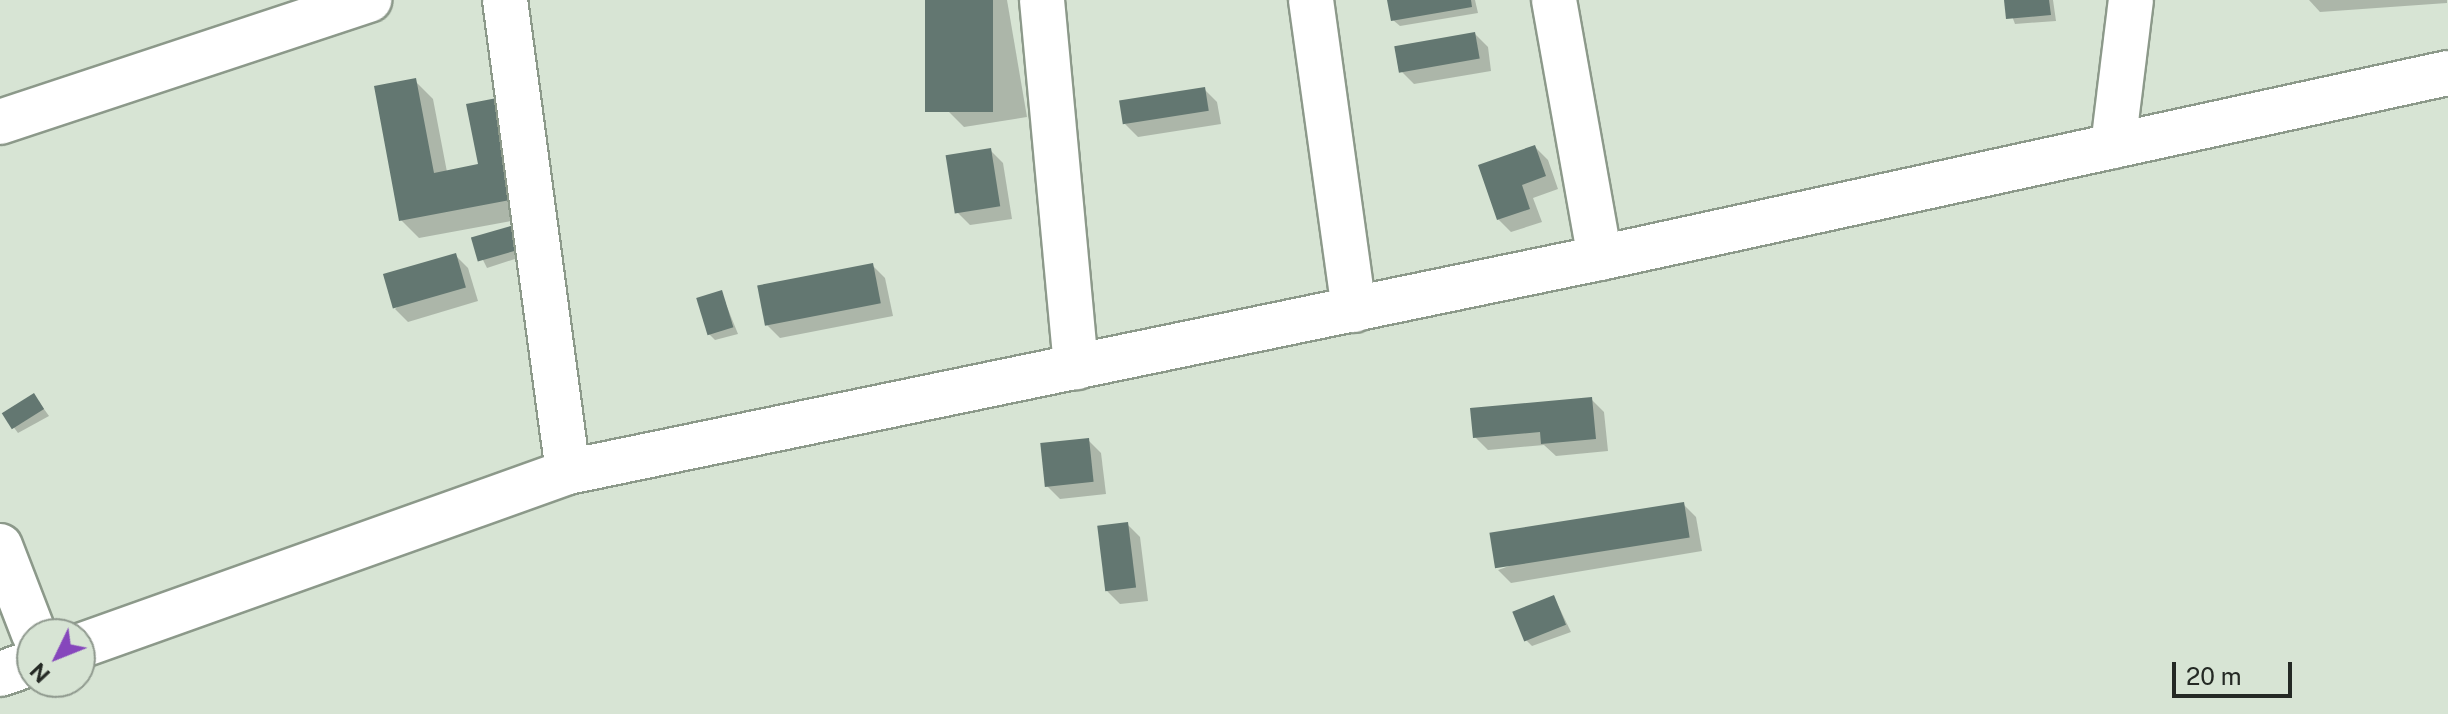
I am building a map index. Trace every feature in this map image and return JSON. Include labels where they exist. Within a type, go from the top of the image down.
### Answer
[{"type":"street","points":[[0,122],[369,0]]},
{"type":"street","points":[[505,0],[568,472]]},
{"type":"street","points":[[1042,0],[1076,367]]},
{"type":"street","points":[[1311,0],[1354,310]]},
{"type":"street","points":[[1554,0],[1600,258]]},
{"type":"street","points":[[2113,146],[2131,0]]},
{"type":"street","points":[[96,640],[568,472],[1600,258],[2448,73]]},
{"type":"street","points":[[0,546],[28,618]]},
{"type":"building","points":[[925,0],[993,0],[993,112],[925,112]]},
{"type":"building","points":[[1387,0],[1471,0],[1472,7],[1391,21]]},
{"type":"building","points":[[2004,0],[2049,0],[2051,15],[2006,19]]},
{"type":"building","points":[[1475,32],[1480,59],[1399,73],[1394,46]]},
{"type":"building","points":[[416,78],[434,173],[478,164],[466,104],[502,97],[521,198],[399,221],[374,86]]},
{"type":"building","points":[[1205,87],[1209,111],[1123,124],[1119,101]]},
{"type":"building","points":[[1535,145],[1546,176],[1522,185],[1530,209],[1497,220],[1478,165]]},
{"type":"building","points":[[991,148],[1000,206],[955,213],[946,155]]},
{"type":"building","points":[[518,224],[525,248],[478,262],[471,238]]},
{"type":"building","points":[[456,253],[466,288],[393,309],[383,274]]},
{"type":"building","points":[[873,263],[881,303],[765,326],[757,286]]},
{"type":"building","points":[[722,290],[733,327],[708,335],[696,298]]},
{"type":"building","points":[[34,393],[44,409],[12,429],[2,413]]},
{"type":"building","points":[[1592,397],[1596,439],[1541,444],[1540,432],[1473,438],[1470,408]]},
{"type":"building","points":[[1089,438],[1094,482],[1045,487],[1040,443]]},
{"type":"building","points":[[1684,502],[1690,538],[1495,568],[1489,533]]},
{"type":"building","points":[[1128,522],[1136,588],[1105,591],[1097,526]]},
{"type":"building","points":[[1554,595],[1566,625],[1524,642],[1512,612]]}]
